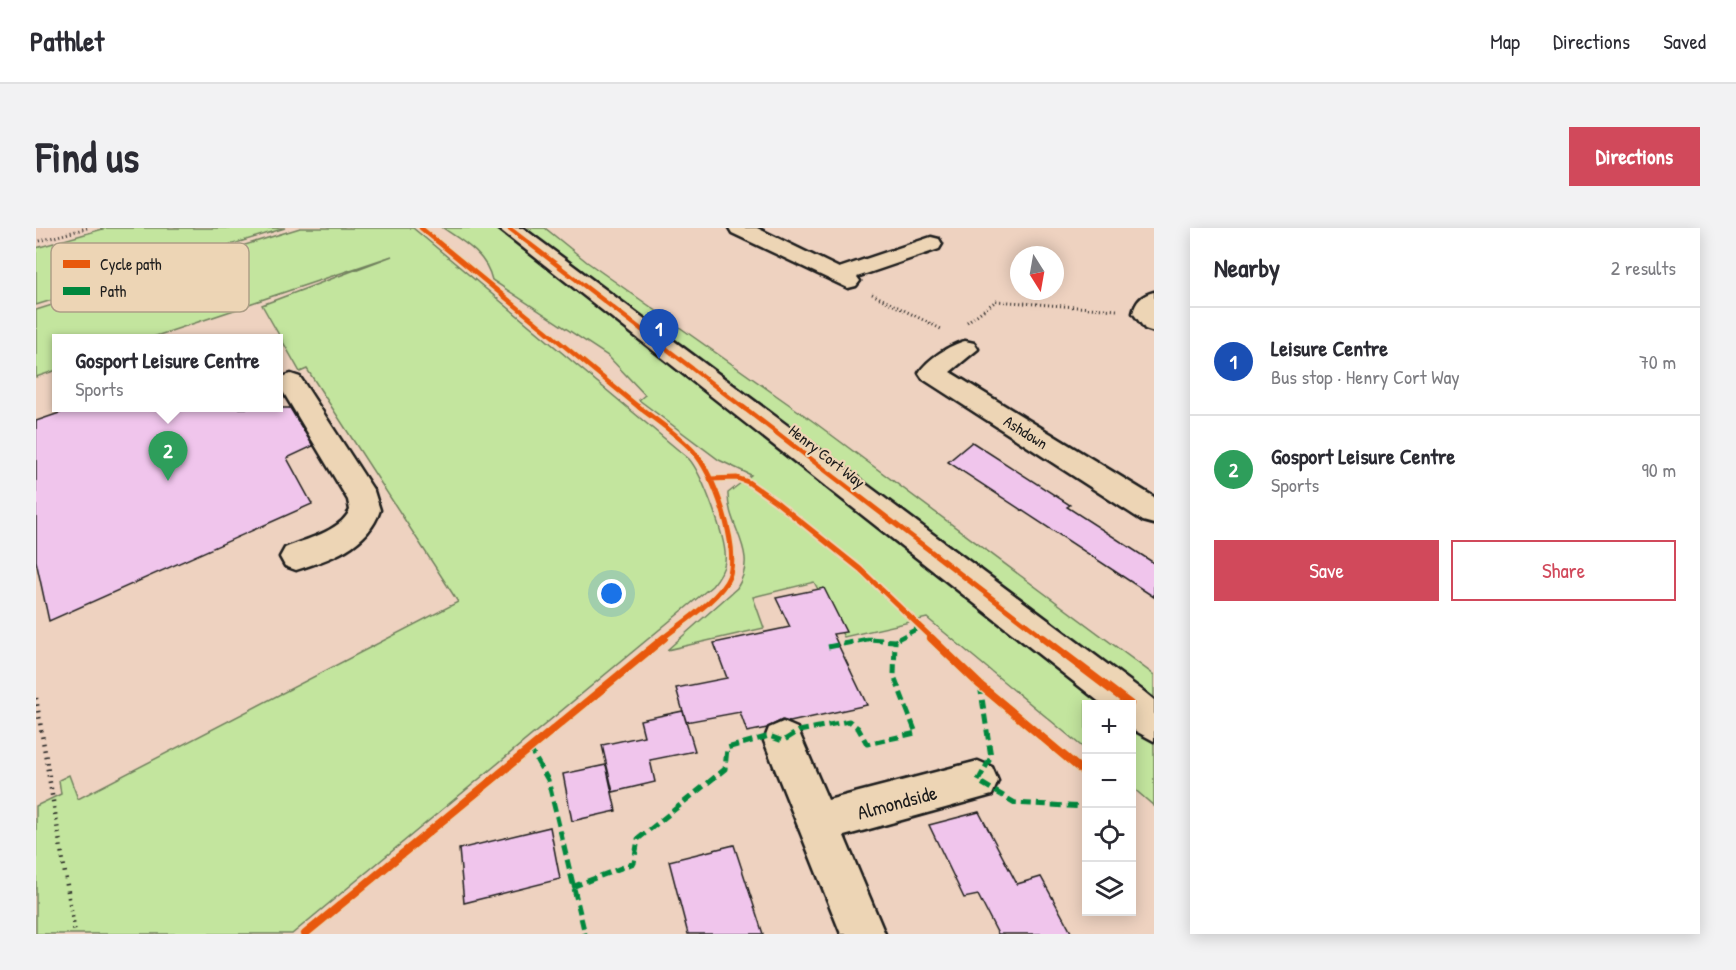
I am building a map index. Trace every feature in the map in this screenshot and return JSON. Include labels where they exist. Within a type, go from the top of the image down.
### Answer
[{"type":"street","name":"Henry Cort Way","points":[[509,228],[1124,700]]},
{"type":"street","points":[[740,228],[842,279],[931,244]]},
{"type":"street","name":"Ashdown","points":[[958,342],[932,373],[1154,512]]},
{"type":"street","points":[[291,383],[363,499],[367,510],[366,517],[357,527],[296,557]]},
{"type":"street","name":"Henry Cort Way","points":[[1136,709],[1154,723]]},
{"type":"street","points":[[783,741],[863,934]]},
{"type":"street","name":"Almondside","points":[[817,823],[978,781]]},
{"type":"path","points":[[36,242],[87,228]]},
{"type":"path","points":[[842,279],[958,342],[996,301],[1151,312]]},
{"type":"path","points":[[36,698],[75,934]]},
{"type":"green space","points":[[106,228],[285,228],[236,243],[54,243]]},
{"type":"green space","points":[[300,228],[413,228],[689,459],[701,479],[718,524],[725,552],[723,568],[712,586],[292,934],[36,934],[36,806],[61,794],[59,780],[69,775],[78,799],[458,602],[307,369],[300,372],[283,342],[283,334],[278,334],[262,305],[392,256],[249,304],[249,244]]},
{"type":"green space","points":[[443,228],[545,228],[587,262],[814,422],[1154,675],[1154,806],[1136,790],[1136,700],[1082,700],[1082,747],[927,618],[844,637],[814,582],[753,597],[764,628],[667,650],[737,588],[743,575],[744,551],[732,518],[728,493],[751,475],[719,460],[639,400],[645,395],[608,356],[492,280],[485,263],[466,244]]},
{"type":"green space","points":[[51,244],[51,300],[36,305],[36,248]]},
{"type":"green space","points":[[51,305],[51,312],[228,312],[162,334],[52,334],[52,372],[36,377],[36,310]]},
{"type":"building","points":[[283,408],[290,408],[313,446],[287,458],[312,504],[49,621],[36,561],[36,421],[62,412],[283,412]]},
{"type":"building","points":[[972,442],[1154,563],[1154,597],[948,462]]},
{"type":"building","points":[[824,588],[846,632],[833,634],[867,705],[790,722],[782,720],[767,728],[747,732],[740,712],[686,722],[676,688],[727,678],[714,643],[790,627],[776,598]]},
{"type":"building","points":[[683,711],[695,751],[650,760],[655,782],[613,792],[602,745],[644,736],[640,720]]},
{"type":"building","points":[[606,765],[616,811],[572,821],[563,774]]},
{"type":"building","points":[[979,812],[1017,884],[1041,877],[1072,934],[998,934],[978,895],[964,898],[929,825]]},
{"type":"building","points":[[550,827],[560,879],[464,903],[459,849]]},
{"type":"building","points":[[734,845],[763,934],[688,934],[669,861]]},
{"type":"marked path","points":[[828,647],[868,639],[895,641],[920,627]]},
{"type":"marked path","points":[[572,887],[634,863],[638,839],[725,769],[727,748],[769,736],[783,741],[799,731],[849,721],[858,728],[867,744],[916,733],[894,676],[895,641]]},
{"type":"marked path","points":[[980,685],[991,757],[978,781],[1015,803],[1082,807]]},
{"type":"marked path","points":[[529,747],[548,780],[585,934]]},
{"type":"cycle path","points":[[305,934],[720,591],[729,577],[732,560],[731,541],[719,502],[694,452],[421,228]]},
{"type":"cycle path","points":[[509,228],[1125,700]]},
{"type":"cycle path","points":[[710,479],[737,478],[748,482],[775,501],[860,569],[980,685],[1082,771]]},
{"type":"place","name":"Leisure Centre","points":[[659,359]]},
{"type":"place","name":"Gosport Leisure Centre","points":[[168,481]]}]
